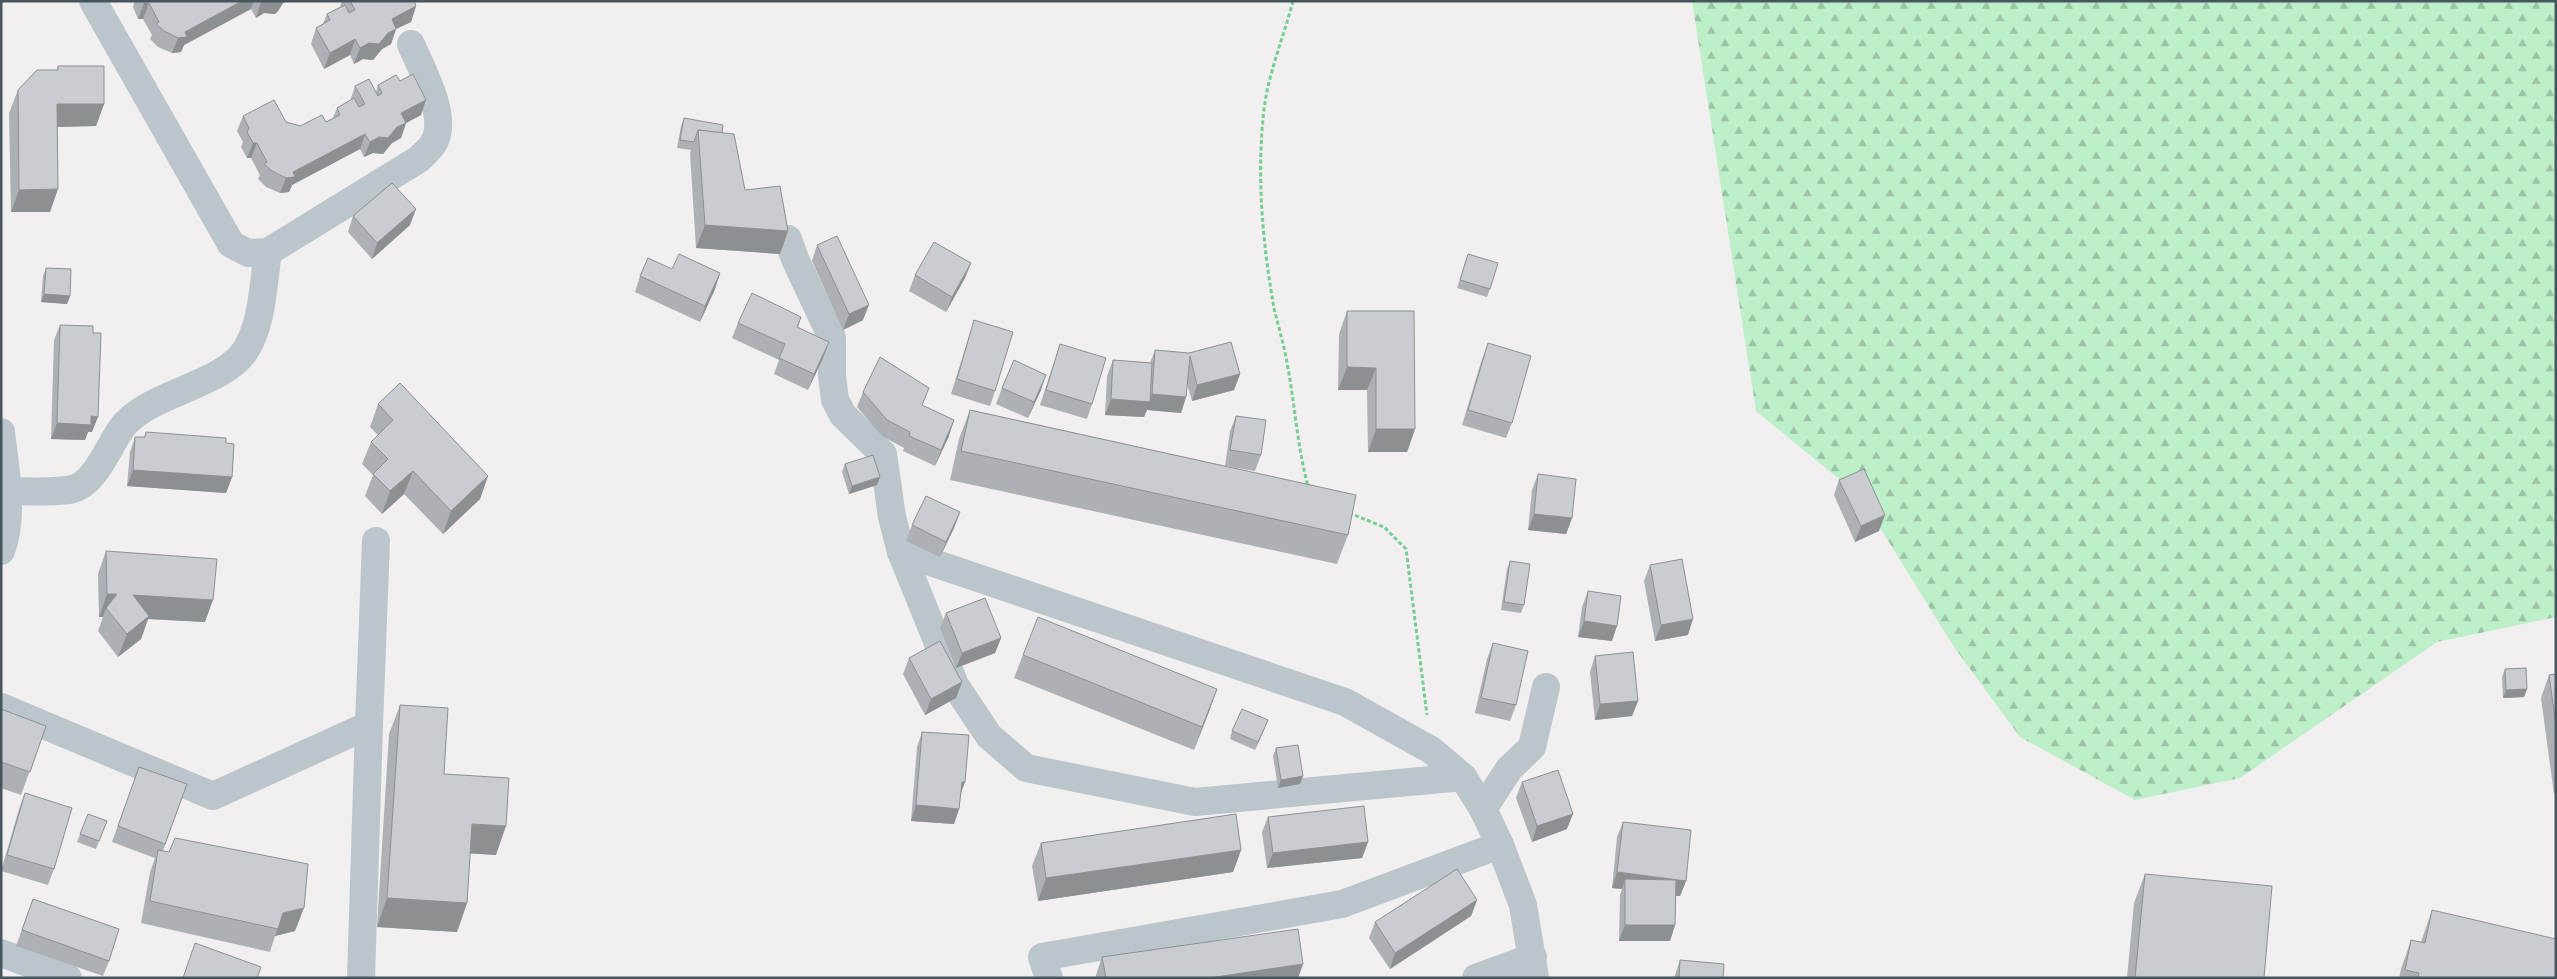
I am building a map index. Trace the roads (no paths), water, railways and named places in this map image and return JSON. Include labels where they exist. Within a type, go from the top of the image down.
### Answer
[{"type":"street","points":[[93,1],[231,244],[248,253],[268,252],[419,158],[434,144],[438,123],[436,103],[411,44]]},
{"type":"street","points":[[788,239],[795,259],[832,338],[832,376],[835,400],[843,415],[883,454],[892,518],[901,552],[955,685],[989,736],[1026,768],[1195,802],[1463,777]]},
{"type":"street","points":[[9,491],[74,489],[86,481],[100,465],[126,424],[151,405],[227,368],[244,352],[255,332],[268,252]]},
{"type":"street","points":[[1,432],[9,491],[6,539],[1,551]]},
{"type":"street","points":[[361,978],[376,541]]},
{"type":"street","points":[[901,552],[1345,702],[1431,750],[1463,777],[1483,809],[1500,845],[1523,905],[1534,967],[1476,978]]},
{"type":"street","points":[[1483,809],[1509,769],[1532,747],[1546,687]]},
{"type":"street","points":[[1,707],[213,796],[369,725]]},
{"type":"street","points":[[1048,978],[1042,957],[1342,904],[1500,845]]},
{"type":"street","points":[[1,953],[68,978]]}]
